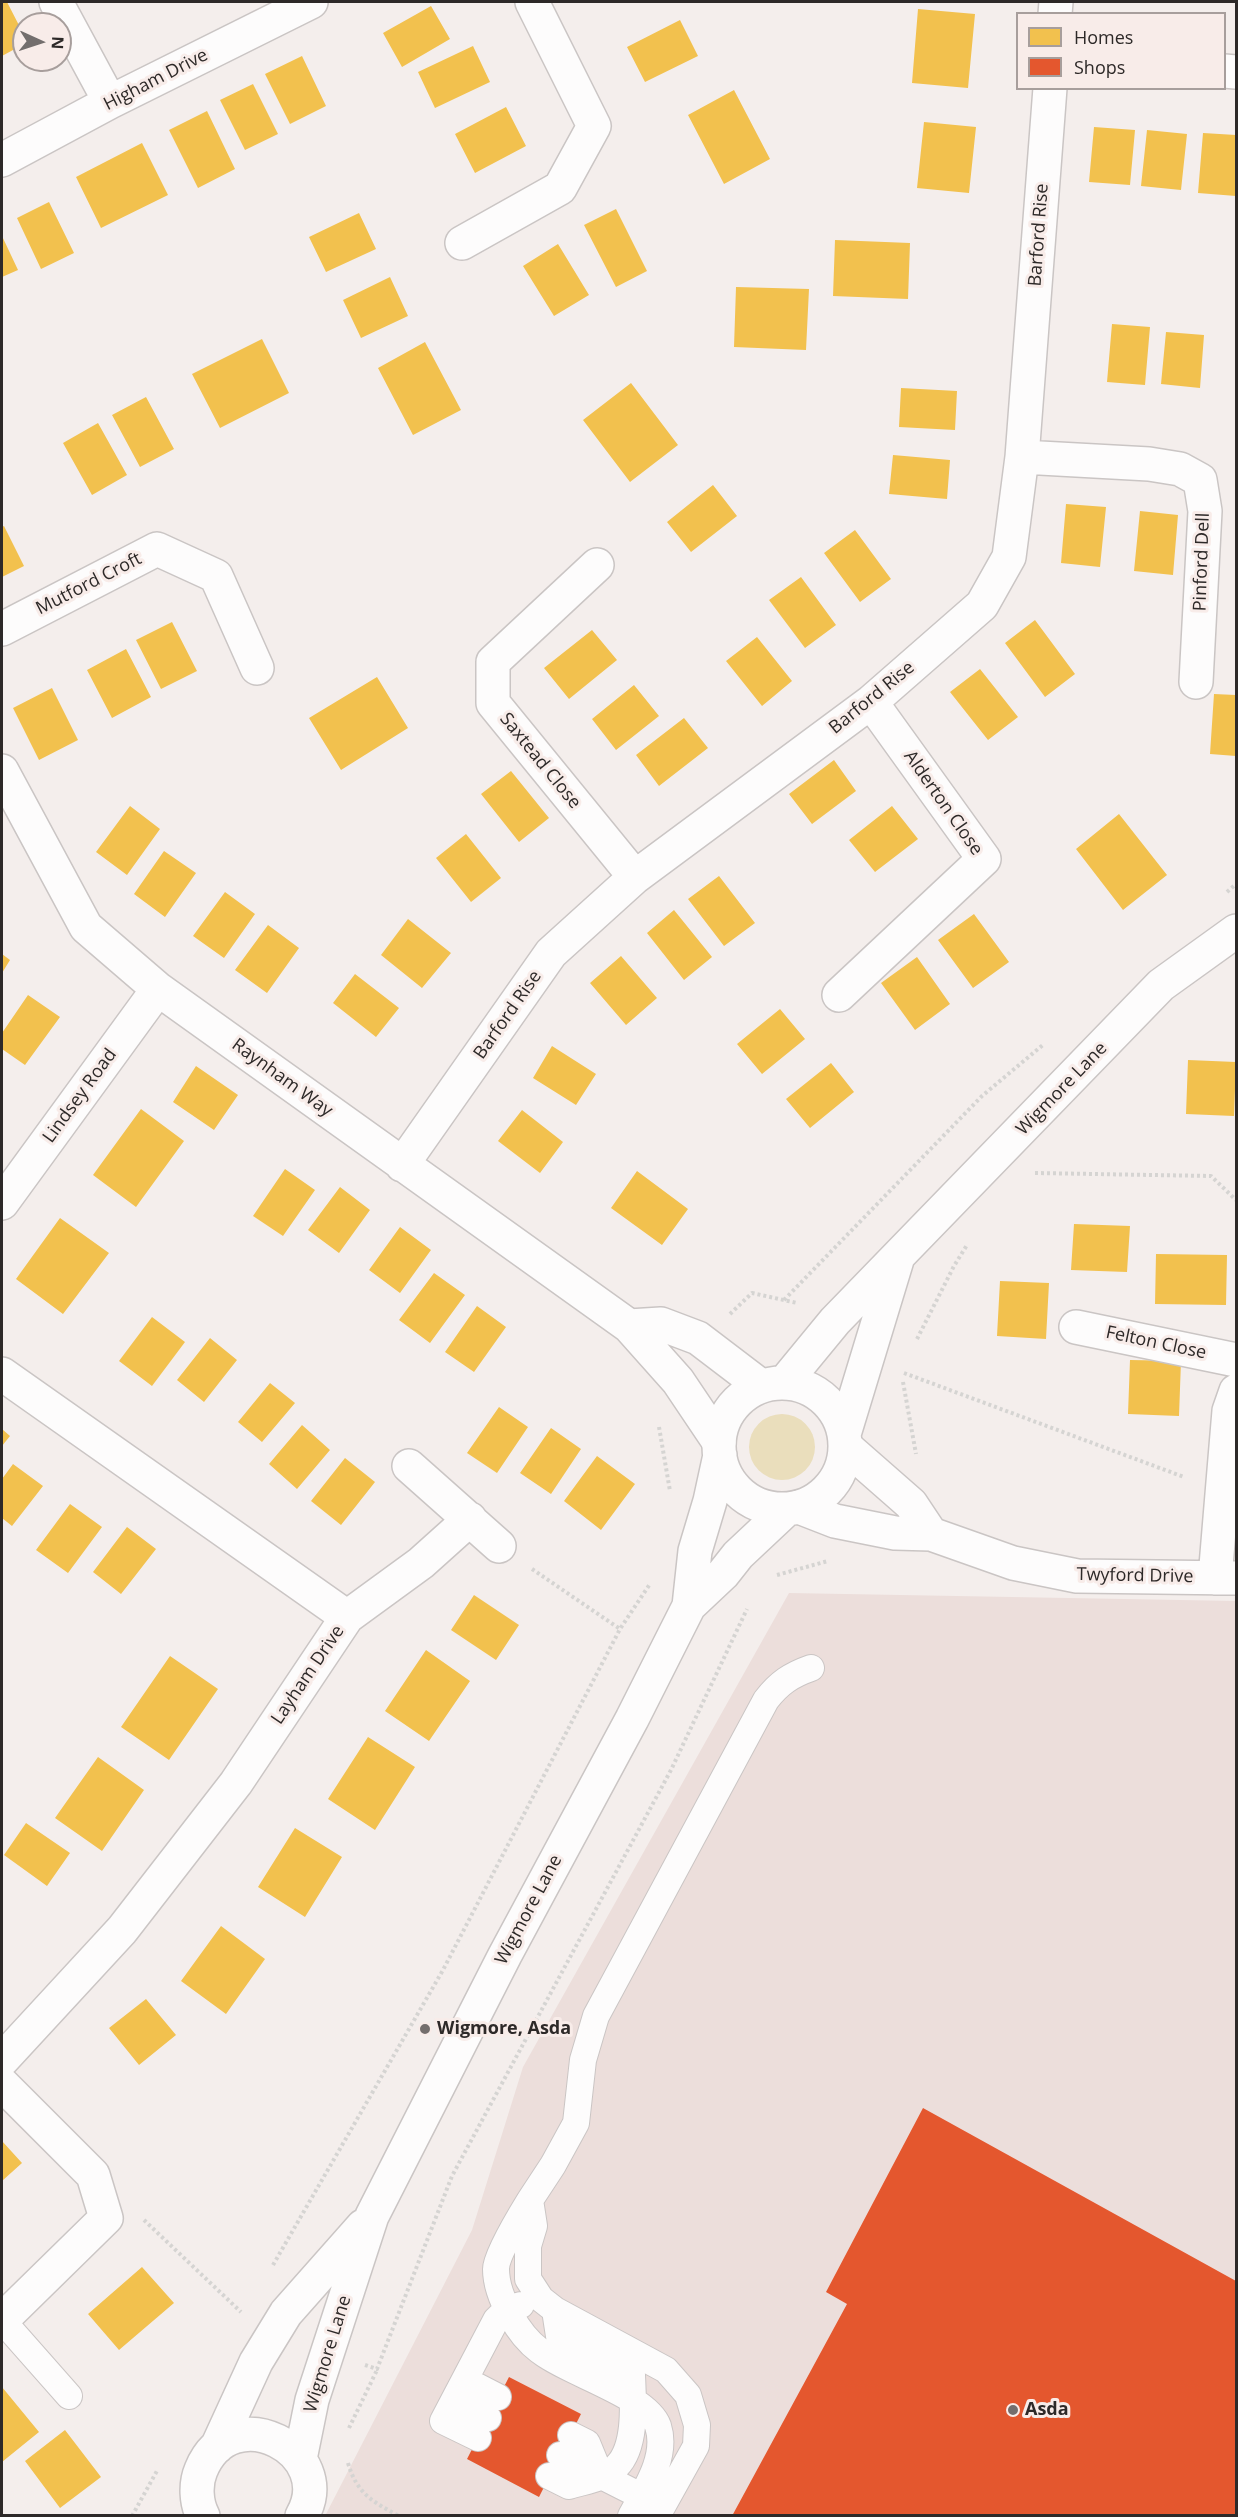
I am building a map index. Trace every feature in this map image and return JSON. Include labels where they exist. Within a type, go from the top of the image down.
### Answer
[{"type":"street","points":[[56,2],[110,102]]},
{"type":"street","name":"Higham Drive","points":[[2,160],[110,102],[311,2]]},
{"type":"street","points":[[462,243],[560,188],[594,126],[532,2]]},
{"type":"street","name":"Barford Rise","points":[[402,1165],[551,952],[636,877],[871,702],[982,605],[1009,557],[1022,457],[1050,90]]},
{"type":"street","name":"Pinford Dell","points":[[1022,457],[1149,464],[1180,469],[1200,480],[1205,511],[1196,682]]},
{"type":"street","name":"Mutford Croft","points":[[2,630],[157,549],[216,576],[257,668]]},
{"type":"street","name":"Saxtead Close","points":[[597,565],[493,662],[493,703],[636,877]]},
{"type":"street","name":"Alderton Close","points":[[839,994],[984,859],[871,702]]},
{"type":"street","name":"Raynham Way","points":[[2,771],[86,927],[158,989],[629,1326],[678,1381],[720,1449]]},
{"type":"street","name":"Wigmore Lane","points":[[689,1606],[695,1551],[710,1502],[723,1424],[732,1408],[745,1395],[772,1384],[898,1259],[1161,985],[1236,931]]},
{"type":"street","name":"Lindsey Road","points":[[2,1203],[158,989]]},
{"type":"street","name":"Wigmore Lane","points":[[302,2516],[309,2493],[307,2475],[300,2459],[312,2400],[372,2216],[505,1955],[632,1719],[689,1606],[723,1574],[738,1555],[793,1508],[818,1499],[832,1485],[842,1467],[845,1439],[898,1259]]},
{"type":"street","points":[[629,1326],[662,1324],[698,1338],[772,1384],[811,1389],[832,1406],[845,1439],[911,1504],[931,1534]]},
{"type":"street","name":"Felton Close","points":[[1076,1327],[1236,1360]]},
{"type":"street","name":"Layham Drive","points":[[2,1374],[347,1617],[236,1783],[122,1930],[2,2060]]},
{"type":"street","points":[[1226,1578],[1229,1410],[1236,1390]]},
{"type":"street","points":[[720,1449],[724,1471],[743,1496],[771,1508],[793,1508]]},
{"type":"street","points":[[409,1466],[500,1546]]},
{"type":"street","name":"Twyford Drive","points":[[793,1508],[836,1521],[895,1533],[931,1534],[1013,1563],[1077,1576],[1226,1578]]},
{"type":"street","points":[[347,1617],[421,1563],[470,1519]]},
{"type":"street","points":[[2,2084],[93,2175],[106,2218],[3,2320]]},
{"type":"street","name":"Wigmore Lane","points":[[203,2516],[197,2493],[199,2476],[205,2460],[217,2447],[256,2362],[286,2313],[372,2216]]},
{"type":"street","points":[[217,2447],[233,2437],[252,2434],[271,2436],[287,2446],[300,2459]]},
{"type":"lane","points":[[643,2509],[659,2460],[658,2425],[648,2412],[633,2399],[561,2366],[538,2351],[519,2330],[507,2309],[499,2290],[496,2267],[517,2220],[553,2165],[576,2123],[583,2060],[596,2016],[766,1700],[790,1675],[811,1668]]},
{"type":"lane","points":[[530,2200],[534,2226],[528,2246],[528,2279],[548,2305],[559,2336],[632,2375],[632,2437],[618,2466],[601,2477]]},
{"type":"lane","points":[[460,2390],[488,2418],[443,2421],[496,2320],[507,2309],[548,2305],[666,2370],[688,2395],[697,2425],[696,2445],[643,2509]]},
{"type":"lane","points":[[3,2320],[69,2396]]},
{"type":"lane","points":[[560,2455],[601,2477],[643,2509]]},
{"type":"path","points":[[1027,1172],[1211,1176],[1236,1200]]},
{"type":"path","points":[[917,1340],[954,1266],[972,1238]]},
{"type":"path","points":[[727,1317],[752,1293],[806,1305]]},
{"type":"path","points":[[918,1464],[901,1372],[1185,1477]]},
{"type":"path","points":[[267,2274],[442,1970],[620,1629],[500,1546]]},
{"type":"path","points":[[773,1576],[829,1561]]},
{"type":"path","points":[[347,2432],[377,2370],[452,2176],[671,1770],[752,1600]]},
{"type":"path","points":[[102,2203],[143,2218],[244,2314]]},
{"type":"path","points":[[361,2363],[377,2370]]},
{"type":"path","points":[[345,2454],[351,2475],[370,2500],[399,2516]]},
{"type":"shaded area","points":[[775,1414],[789,1414],[801,1419],[810,1428],[815,1447],[813,1460],[806,1471],[789,1480],[775,1480],[763,1475],[754,1466],[749,1454],[749,1440],[754,1428],[763,1419]]},
{"type":"shaded area","points":[[789,1593],[1236,1601],[1236,2515],[325,2516],[472,2230],[523,2067]]},
{"type":"building: Homes","points":[[2,2],[7,2],[12,12],[12,51],[2,56]]},
{"type":"building: Homes","points":[[431,6],[450,39],[402,67],[383,33]]},
{"type":"building: Homes","points":[[918,9],[975,14],[968,88],[912,83]]},
{"type":"building: Homes","points":[[680,20],[698,56],[645,82],[627,47]]},
{"type":"building: Homes","points":[[473,46],[490,82],[435,108],[418,72]]},
{"type":"building: Homes","points":[[302,56],[326,106],[290,124],[265,74]]},
{"type":"building: Homes","points":[[253,84],[278,134],[245,150],[220,100]]},
{"type":"building: Homes","points":[[734,90],[770,159],[724,184],[688,115]]},
{"type":"building: Homes","points":[[506,107],[526,146],[475,173],[455,134]]},
{"type":"building: Homes","points":[[207,111],[235,169],[198,188],[169,130]]},
{"type":"building: Homes","points":[[924,122],[976,127],[969,193],[917,188]]},
{"type":"building: Homes","points":[[1094,127],[1135,130],[1130,185],[1089,182]]},
{"type":"building: Homes","points":[[1147,130],[1187,134],[1181,190],[1141,186]]},
{"type":"building: Homes","points":[[1203,133],[1236,135],[1236,196],[1198,193]]},
{"type":"building: Homes","points":[[142,143],[168,195],[101,228],[76,177]]},
{"type":"building: Homes","points":[[49,202],[74,253],[41,269],[17,218]]},
{"type":"building: Homes","points":[[616,209],[647,271],[616,287],[584,225]]},
{"type":"building: Homes","points":[[359,213],[376,249],[326,272],[309,237]]},
{"type":"building: Homes","points":[[2,236],[18,270],[2,277]]},
{"type":"building: Homes","points":[[835,240],[910,243],[908,299],[833,296]]},
{"type":"building: Homes","points":[[558,244],[589,295],[554,316],[523,266]]},
{"type":"building: Homes","points":[[390,277],[408,316],[361,338],[343,300]]},
{"type":"building: Homes","points":[[736,287],[809,289],[806,350],[734,347]]},
{"type":"building: Homes","points":[[1112,324],[1150,327],[1145,385],[1107,382]]},
{"type":"building: Homes","points":[[1166,332],[1204,335],[1200,388],[1161,384]]},
{"type":"building: Homes","points":[[262,339],[289,393],[220,428],[192,374]]},
{"type":"building: Homes","points":[[425,342],[461,410],[413,435],[378,368]]},
{"type":"building: Homes","points":[[631,383],[678,445],[630,482],[583,420]]},
{"type":"building: Homes","points":[[901,388],[957,391],[955,430],[899,427]]},
{"type":"building: Homes","points":[[146,397],[174,449],[140,467],[112,415]]},
{"type":"building: Homes","points":[[98,423],[127,475],[92,495],[63,443]]},
{"type":"building: Homes","points":[[893,455],[950,460],[947,499],[889,494]]},
{"type":"building: Homes","points":[[713,485],[737,516],[691,552],[667,522]]},
{"type":"building: Homes","points":[[1066,504],[1106,507],[1100,567],[1061,563]]},
{"type":"building: Homes","points":[[1140,511],[1178,515],[1173,575],[1134,571]]},
{"type":"building: Homes","points":[[4,526],[24,566],[2,577],[2,527]]},
{"type":"building: Homes","points":[[855,530],[891,579],[860,602],[824,553]]},
{"type":"building: Homes","points":[[801,577],[836,625],[805,648],[769,600]]},
{"type":"building: Homes","points":[[1035,620],[1075,674],[1045,697],[1005,643]]},
{"type":"building: Homes","points":[[172,622],[197,671],[161,689],[136,640]]},
{"type":"building: Homes","points":[[592,630],[617,660],[569,699],[544,668]]},
{"type":"building: Homes","points":[[757,637],[792,681],[762,706],[726,661]]},
{"type":"building: Homes","points":[[126,649],[151,697],[112,718],[87,670]]},
{"type":"building: Homes","points":[[980,669],[1018,717],[988,740],[950,692]]},
{"type":"building: Homes","points":[[377,677],[408,728],[341,770],[309,718]]},
{"type":"building: Homes","points":[[634,685],[659,716],[616,750],[592,719]]},
{"type":"building: Homes","points":[[52,688],[78,740],[39,760],[13,708]]},
{"type":"building: Homes","points":[[1214,694],[1236,695],[1236,756],[1210,754]]},
{"type":"building: Homes","points":[[684,718],[708,748],[659,786],[636,755]]},
{"type":"building: Homes","points":[[834,760],[856,791],[812,824],[789,794]]},
{"type":"building: Homes","points":[[511,771],[549,818],[519,842],[481,794]]},
{"type":"building: Homes","points":[[130,806],[160,829],[127,875],[96,852]]},
{"type":"building: Homes","points":[[892,806],[918,839],[875,872],[849,840]]},
{"type":"building: Homes","points":[[1119,814],[1167,875],[1123,910],[1076,849]]},
{"type":"building: Homes","points":[[466,834],[501,878],[471,902],[436,858]]},
{"type":"building: Homes","points":[[164,851],[196,873],[165,917],[134,894]]},
{"type":"building: Homes","points":[[719,876],[755,923],[724,946],[688,899]]},
{"type":"building: Homes","points":[[225,892],[255,914],[224,958],[193,936]]},
{"type":"building: Homes","points":[[674,910],[712,957],[684,980],[647,933]]},
{"type":"building: Homes","points":[[974,914],[1009,962],[973,988],[938,940]]},
{"type":"building: Homes","points":[[408,919],[451,953],[422,988],[381,955]]},
{"type":"building: Homes","points":[[268,925],[299,948],[267,993],[235,970]]},
{"type":"building: Homes","points":[[2,954],[10,960],[2,973]]},
{"type":"building: Homes","points":[[621,956],[657,998],[626,1025],[590,983]]},
{"type":"building: Homes","points":[[917,957],[950,1004],[915,1030],[881,983]]},
{"type":"building: Homes","points":[[355,974],[399,1008],[376,1037],[333,1003]]},
{"type":"building: Homes","points":[[28,995],[60,1017],[25,1065],[2,1049],[2,1033]]},
{"type":"building: Homes","points":[[780,1009],[805,1039],[762,1074],[737,1044]]},
{"type":"building: Homes","points":[[552,1046],[596,1074],[576,1105],[533,1078]]},
{"type":"building: Homes","points":[[1188,1060],[1236,1062],[1234,1116],[1186,1114]]},
{"type":"building: Homes","points":[[831,1063],[854,1092],[810,1128],[786,1099]]},
{"type":"building: Homes","points":[[196,1066],[238,1095],[214,1130],[173,1102]]},
{"type":"building: Homes","points":[[141,1109],[184,1141],[136,1207],[93,1175]]},
{"type":"building: Homes","points":[[522,1110],[563,1142],[540,1173],[498,1141]]},
{"type":"building: Homes","points":[[285,1169],[315,1190],[283,1236],[253,1216]]},
{"type":"building: Homes","points":[[637,1171],[688,1209],[662,1245],[611,1208]]},
{"type":"building: Homes","points":[[340,1187],[370,1210],[339,1253],[308,1230]]},
{"type":"building: Homes","points":[[60,1218],[109,1253],[63,1314],[16,1279]]},
{"type":"building: Homes","points":[[1074,1224],[1130,1226],[1127,1272],[1071,1270]]},
{"type":"building: Homes","points":[[400,1227],[431,1250],[400,1293],[369,1270]]},
{"type":"building: Homes","points":[[1156,1254],[1227,1255],[1226,1305],[1155,1304]]},
{"type":"building: Homes","points":[[434,1273],[465,1295],[430,1343],[399,1320]]},
{"type":"building: Homes","points":[[1000,1281],[1049,1283],[1046,1339],[997,1336]]},
{"type":"building: Homes","points":[[477,1306],[506,1327],[474,1372],[445,1352]]},
{"type":"building: Homes","points":[[152,1317],[185,1342],[152,1386],[119,1361]]},
{"type":"building: Homes","points":[[210,1338],[237,1360],[204,1402],[177,1380]]},
{"type":"building: Homes","points":[[1130,1360],[1181,1361],[1179,1416],[1128,1414]]},
{"type":"building: Homes","points":[[270,1383],[295,1403],[262,1442],[238,1422]]},
{"type":"building: Homes","points":[[499,1407],[528,1427],[497,1473],[467,1453]]},
{"type":"building: Homes","points":[[302,1425],[330,1450],[297,1489],[269,1464]]},
{"type":"building: Homes","points":[[551,1428],[581,1449],[551,1494],[520,1473]]},
{"type":"building: Homes","points":[[2,1429],[10,1436],[2,1446]]},
{"type":"building: Homes","points":[[597,1456],[635,1484],[601,1530],[564,1501]]},
{"type":"building: Homes","points":[[345,1458],[375,1482],[341,1525],[311,1501]]},
{"type":"building: Homes","points":[[13,1464],[43,1486],[12,1526],[2,1518],[2,1479]]},
{"type":"building: Homes","points":[[70,1504],[102,1527],[68,1573],[36,1550]]},
{"type":"building: Homes","points":[[127,1527],[156,1549],[121,1594],[93,1572]]},
{"type":"building: Homes","points":[[474,1595],[519,1625],[496,1660],[451,1630]]},
{"type":"building: Homes","points":[[426,1650],[470,1681],[429,1741],[385,1711]]},
{"type":"building: Homes","points":[[170,1656],[218,1689],[169,1760],[121,1727]]},
{"type":"building: Homes","points":[[368,1737],[415,1767],[375,1830],[328,1799]]},
{"type":"building: Homes","points":[[98,1757],[144,1790],[102,1851],[55,1818]]},
{"type":"building: Homes","points":[[26,1823],[70,1853],[47,1886],[4,1855]]},
{"type":"building: Homes","points":[[295,1828],[342,1857],[305,1917],[258,1887]]},
{"type":"building: Homes","points":[[221,1926],[265,1959],[226,2014],[181,1981]]},
{"type":"building: Homes","points":[[146,1999],[176,2035],[139,2065],[109,2028]]},
{"type":"building: Homes","points":[[2,2141],[22,2163],[2,2181]]},
{"type":"building: Homes","points":[[142,2267],[174,2303],[119,2350],[88,2314]]},
{"type":"building: Homes","points":[[2,2387],[39,2432],[2,2462]]},
{"type":"building: Homes","points":[[65,2430],[101,2477],[60,2508],[25,2461]]},
{"type":"building: Shops","name":"Asda","points":[[923,2108],[1236,2281],[1236,2516],[732,2516],[847,2304],[826,2292]]},
{"type":"building: Shops","points":[[509,2377],[581,2414],[539,2497],[467,2459]]},
{"type":"place","name":"Wigmore, Asda","points":[[425,2029]]},
{"type":"place","name":"Asda","points":[[1013,2410]]}]
